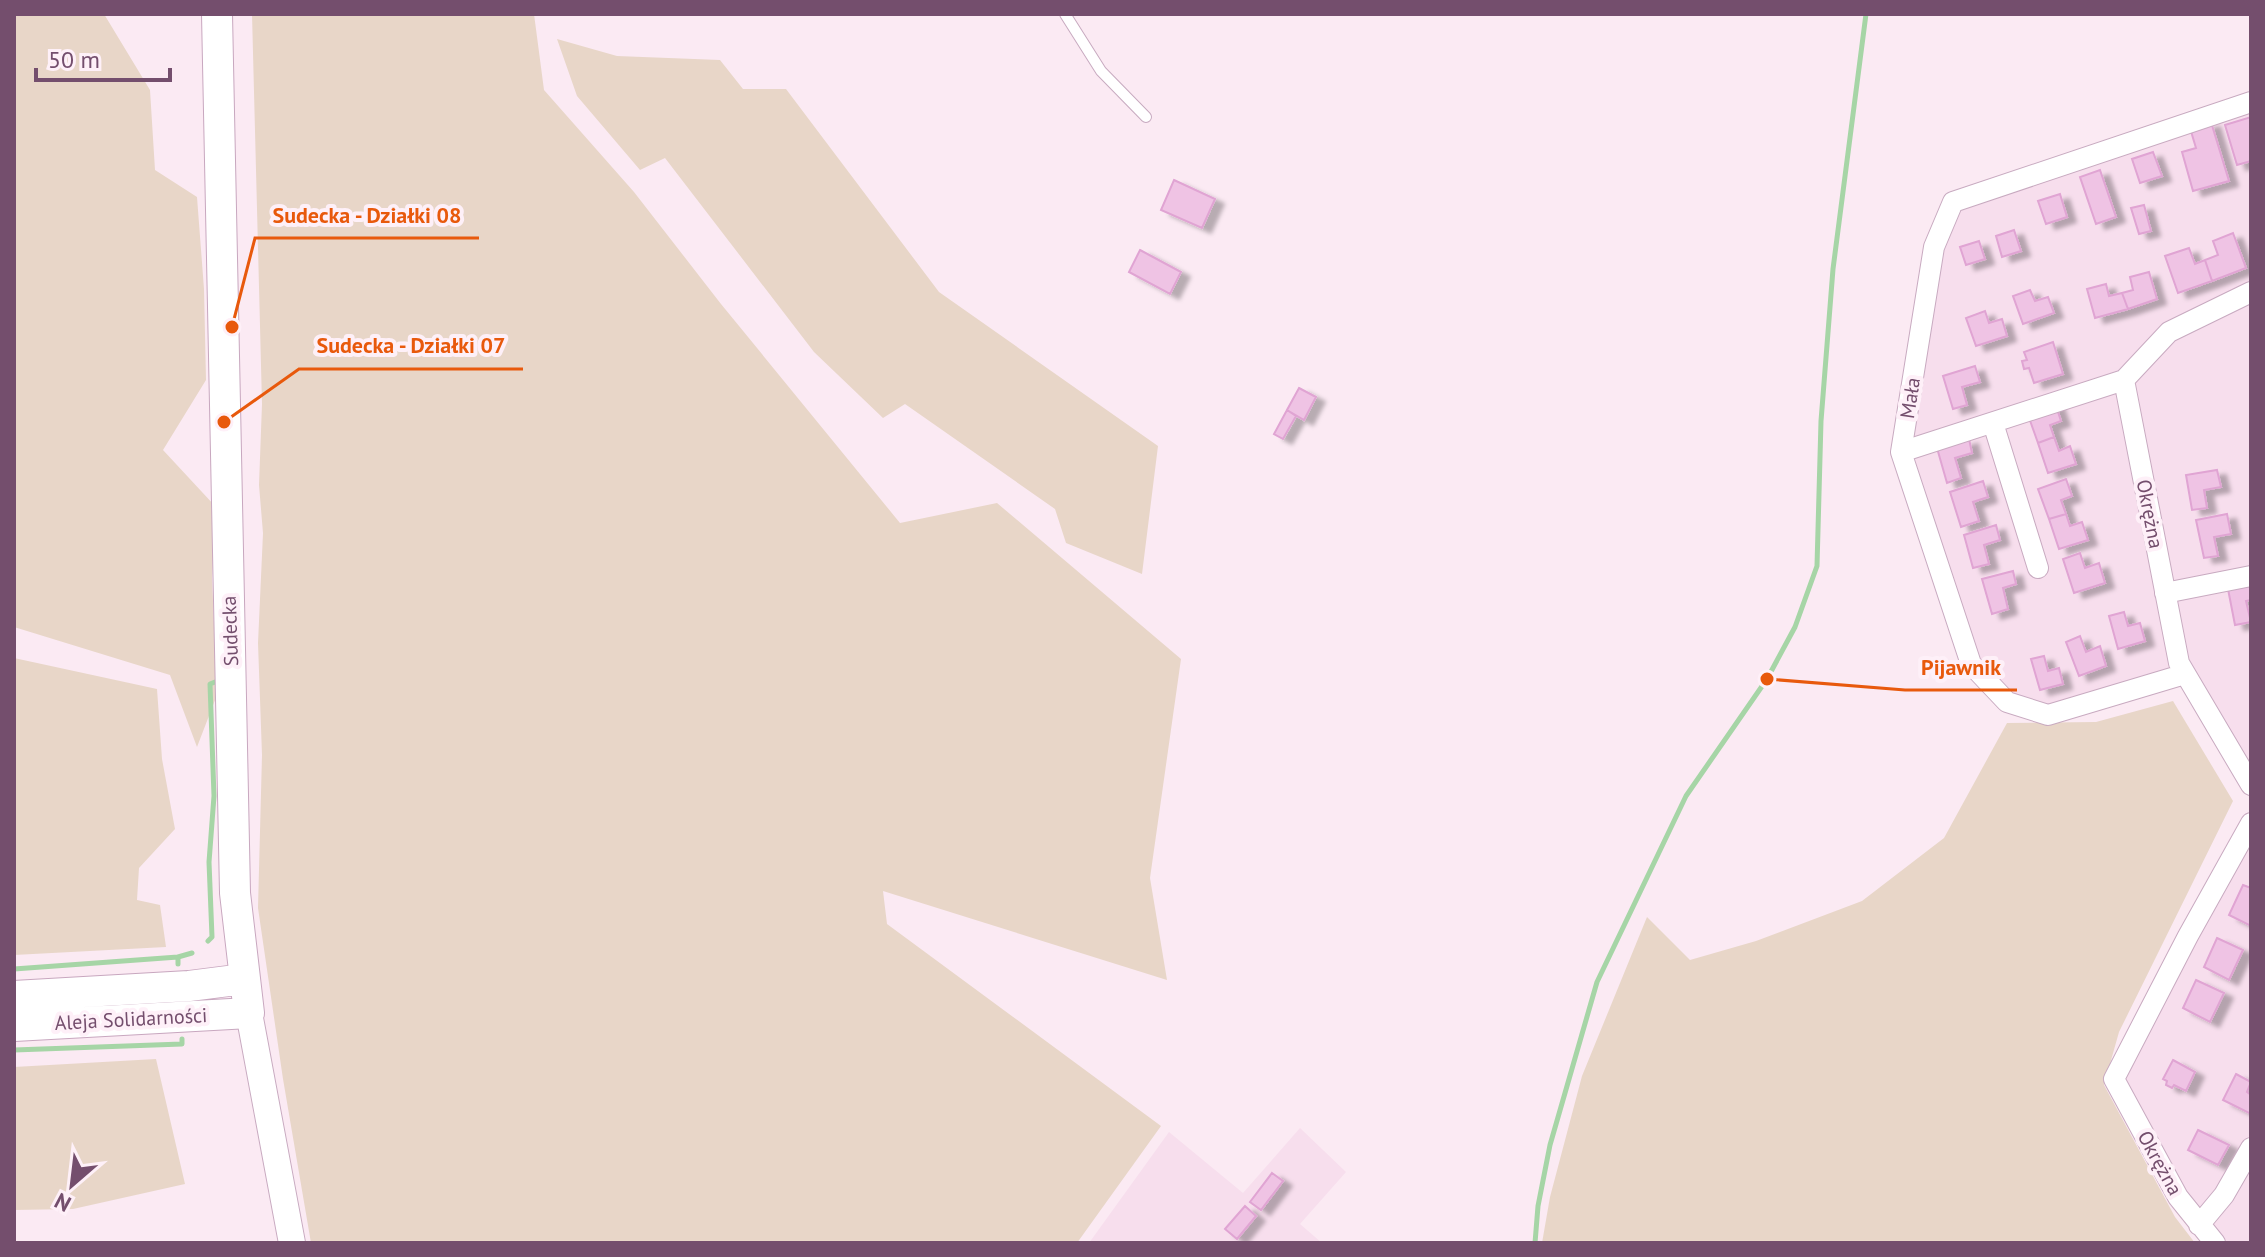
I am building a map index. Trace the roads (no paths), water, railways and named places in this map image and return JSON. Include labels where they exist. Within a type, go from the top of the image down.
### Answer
[{"type":"main road","name":"Sudecka","points":[[217,14],[235,893],[249,1013]]},
{"type":"main road","name":"Aleja Solidarności","points":[[14,996],[206,985],[244,979]]},
{"type":"main road","name":"Aleja Solidarności","points":[[14,1026],[249,1013]]},
{"type":"street","name":"Mała","points":[[2185,674],[2048,715],[2007,702],[1971,664],[1901,452],[1934,247],[1953,202],[2251,102]]},
{"type":"street","points":[[1901,452],[2124,380],[2169,332],[2251,292]]},
{"type":"street","name":"Okrężna","points":[[2124,380],[2179,663],[2251,785]]},
{"type":"street","points":[[1993,423],[2038,568]]},
{"type":"street","points":[[2165,593],[2251,576]]},
{"type":"street","name":"Okrężna","points":[[2215,1243],[2178,1197],[2114,1079],[2251,823]]},
{"type":"street","name":"Sudecka","points":[[249,1013],[292,1243]]},
{"type":"street","points":[[2199,1225],[2224,1195],[2251,1148]]},
{"type":"lane","points":[[1065,14],[1101,71],[1146,117]]},
{"type":"waterway","points":[[1535,1243],[1538,1206],[1550,1145],[1597,982],[1686,796],[1767,679],[1795,627],[1817,566],[1821,421],[1833,269],[1866,14]]},
{"type":"waterway","points":[[208,941],[212,937],[209,862],[214,796],[210,684],[215,682]]},
{"type":"waterway","points":[[178,964],[178,957],[192,953]]},
{"type":"waterway","points":[[14,969],[178,957]]},
{"type":"waterway","points":[[14,1050],[182,1044],[182,1039]]},
{"type":"place","name":"Sudecka - Działki 08","points":[[232,327]]},
{"type":"place","name":"Sudecka - Działki 07","points":[[224,422]]},
{"type":"place","name":"Pijawnik","points":[[1767,679]]}]
